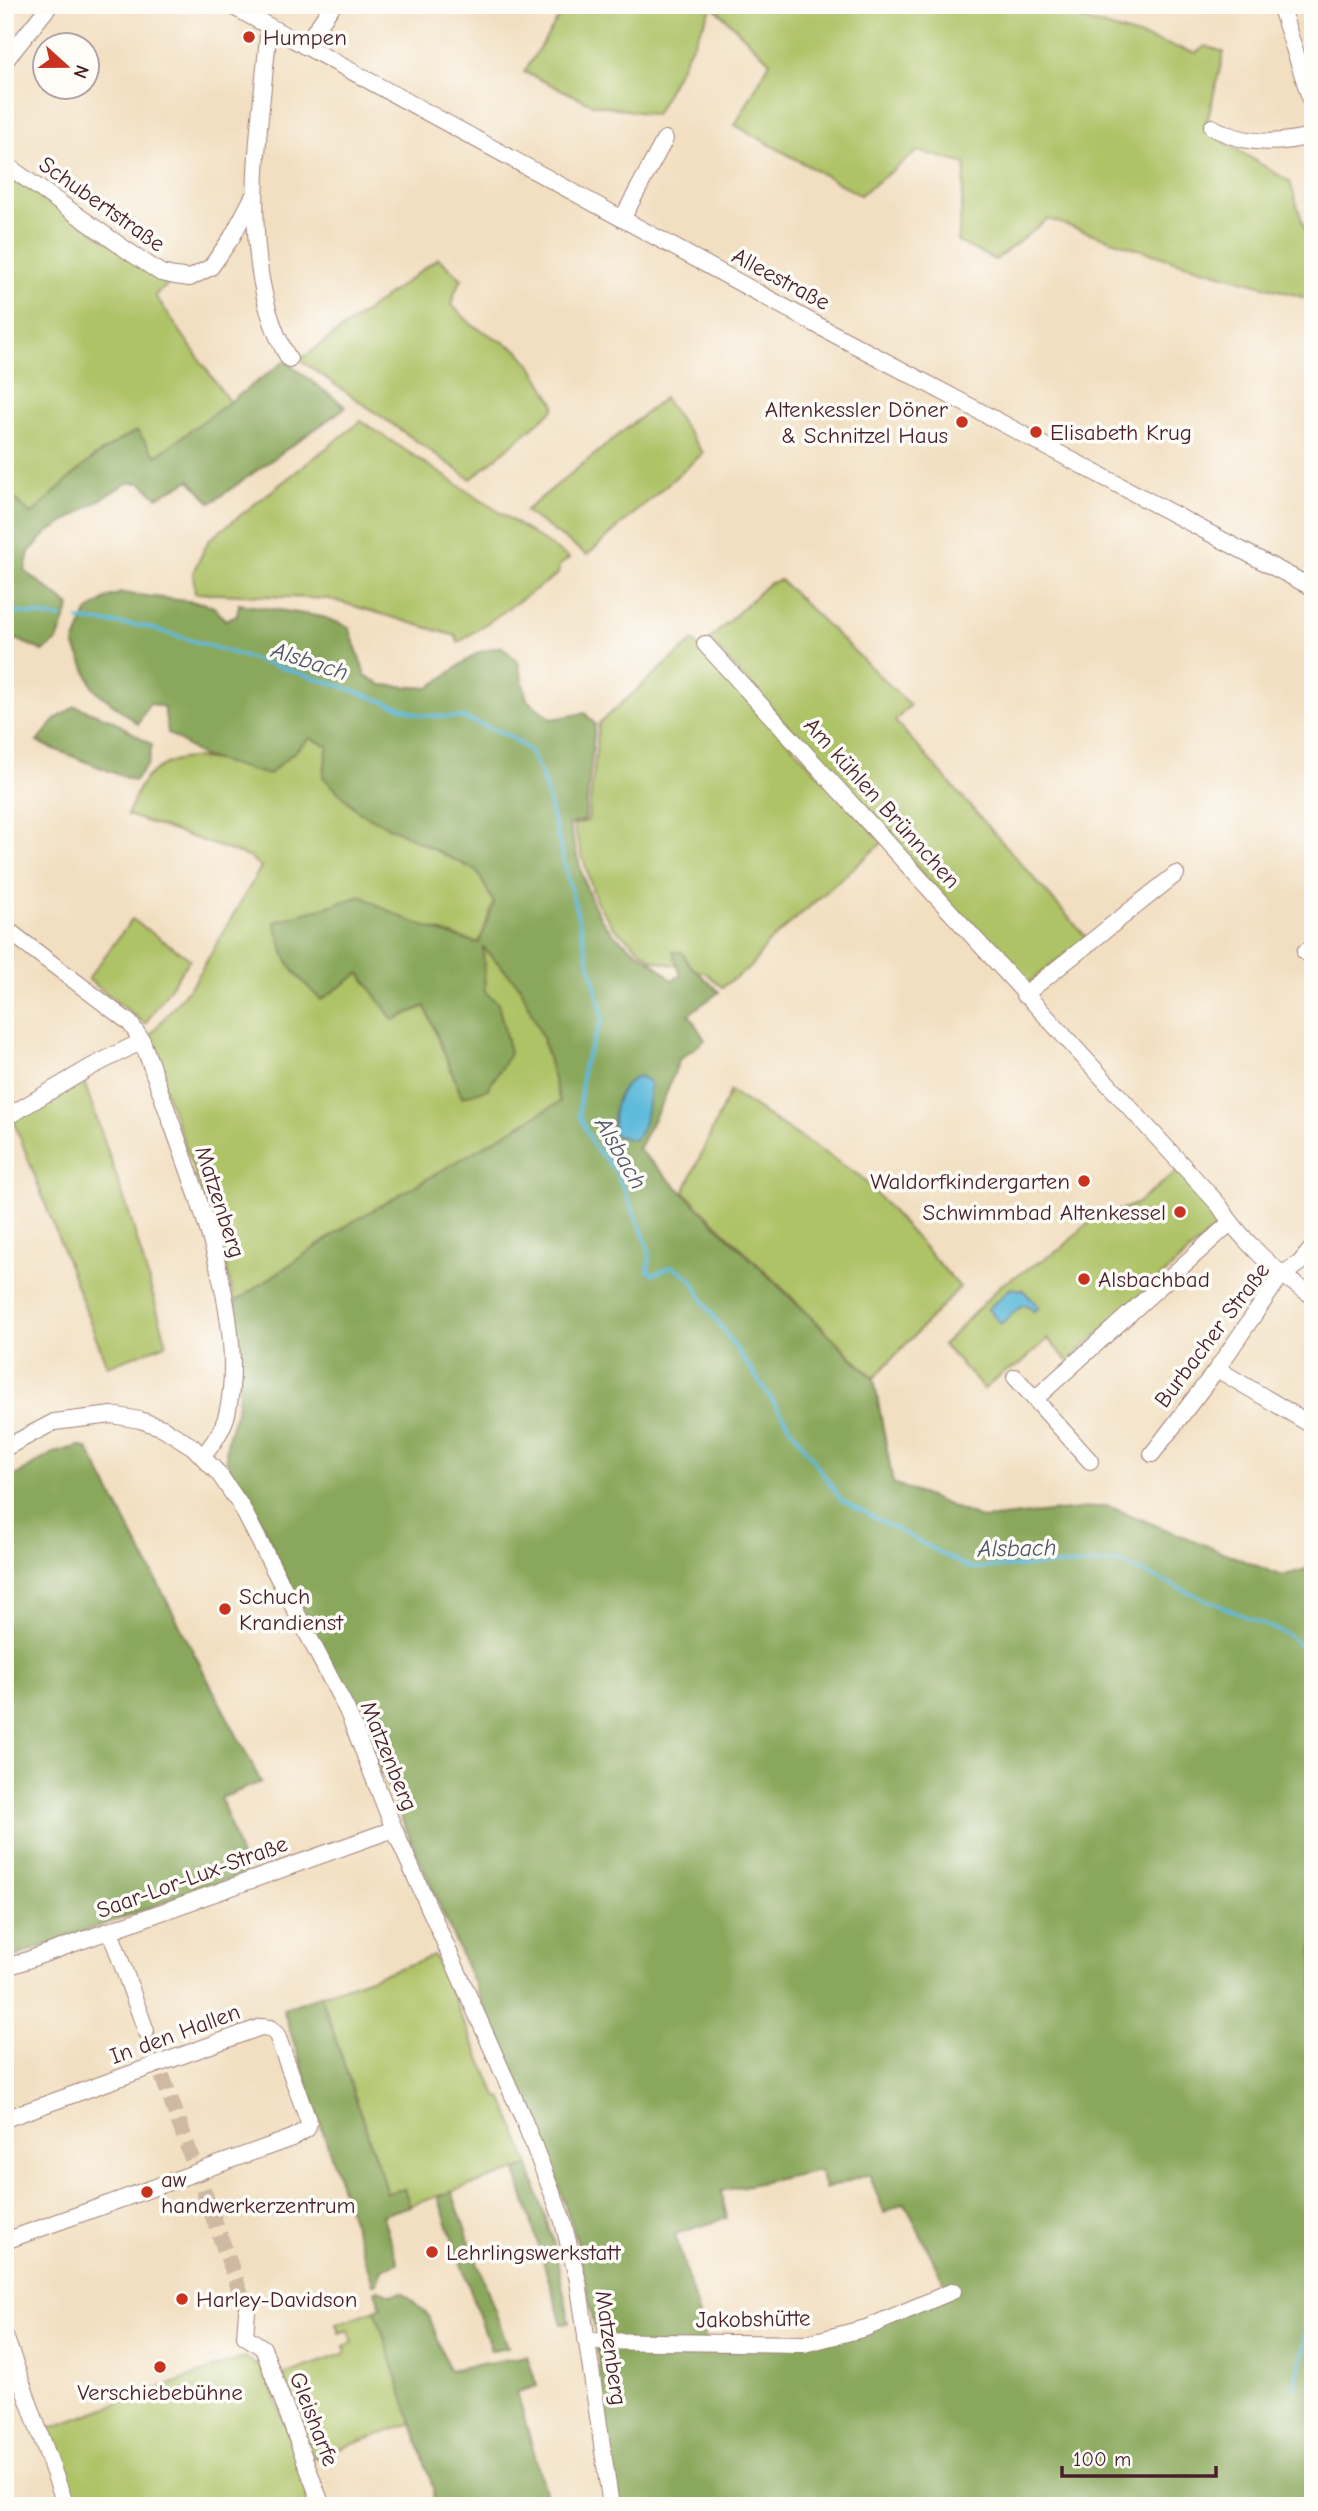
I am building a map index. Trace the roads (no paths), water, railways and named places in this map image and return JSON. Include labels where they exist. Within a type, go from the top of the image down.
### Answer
[{"type":"street","name":"Alleestraße","points":[[230,5],[622,219],[1313,587]]},
{"type":"street","points":[[304,46],[333,5]]},
{"type":"street","points":[[1280,5],[1313,107]]},
{"type":"street","points":[[5,61],[47,6]]},
{"type":"street","name":"Schubertstraße","points":[[273,29],[268,37],[255,193],[260,267],[277,339],[289,359]]},
{"type":"street","points":[[1212,127],[1234,137],[1268,142],[1288,142],[1313,135]]},
{"type":"street","points":[[622,219],[665,139]]},
{"type":"street","name":"Schubertstraße","points":[[5,164],[161,273],[190,278],[211,267],[232,237],[255,193]]},
{"type":"street","name":"Am kühlen Brünnchen","points":[[705,644],[1211,1196],[1230,1223],[1282,1274],[1313,1296]]},
{"type":"street","points":[[1024,995],[1176,874]]},
{"type":"street","name":"Matzenberg","points":[[5,928],[130,1023],[142,1041],[214,1255],[228,1322],[231,1376],[227,1415],[220,1432],[203,1456],[230,1488],[266,1550],[347,1710],[394,1829],[523,2118],[562,2218],[578,2281],[611,2506]]},
{"type":"street","points":[[5,1118],[91,1067],[142,1041]]},
{"type":"street","points":[[1035,1399],[1230,1223]]},
{"type":"street","name":"Burbacher Straße","points":[[1152,1454],[1217,1369],[1282,1274],[1299,1264],[1313,1247]]},
{"type":"street","points":[[1217,1369],[1313,1426]]},
{"type":"street","points":[[1016,1377],[1090,1461]]},
{"type":"street","points":[[5,1448],[54,1422],[112,1415],[163,1429],[203,1456]]},
{"type":"street","name":"Saar-Lor-Lux-Straße","points":[[5,1968],[394,1829]]},
{"type":"street","name":"In den Hallen","points":[[110,1931],[146,2031]]},
{"type":"street","name":"In den Hallen","points":[[5,2119],[261,2027],[271,2028],[277,2035],[309,2123],[307,2129],[292,2138],[5,2241]]},
{"type":"street","name":"Jakobshütte","points":[[586,2341],[768,2346],[804,2344],[866,2329],[954,2291]]},
{"type":"street","name":"Gleisharfe","points":[[247,2311],[245,2336],[263,2348],[322,2506]]},
{"type":"street","points":[[5,2336],[66,2506]]},
{"type":"water","points":[[639,1076],[650,1082],[645,1120],[634,1140],[614,1135],[613,1117],[620,1093],[631,1080]]},
{"type":"water","points":[[1011,1288],[1023,1290],[1039,1307],[1034,1312],[1028,1305],[1022,1305],[1001,1324],[988,1309]]},
{"type":"waterway","name":"Alsbach","points":[[5,607],[15,612],[61,618]]},
{"type":"waterway","name":"Alsbach","points":[[79,620],[144,626],[344,687],[421,715],[464,718],[508,735],[530,751],[543,779],[603,1017],[583,1066],[579,1115],[593,1145],[615,1170],[643,1233],[650,1254],[648,1271],[654,1274],[673,1266],[692,1279],[704,1302],[841,1500],[969,1568],[1121,1563],[1286,1634],[1313,1656]]},
{"type":"waterway","points":[[1294,2388],[1304,2348],[1305,2308],[1313,2293]]},
{"type":"tunnel","points":[[146,2031],[247,2311]]},
{"type":"place","name":"Humpen","points":[[249,37]]},
{"type":"place","name":"Altenkessler Döner & Schnitzel Haus","points":[[962,422]]},
{"type":"place","name":"Elisabeth Krug","points":[[1036,432]]},
{"type":"place","name":"Waldorfkindergarten","points":[[1084,1181]]},
{"type":"place","name":"Schwimmbad Altenkessel","points":[[1180,1212]]},
{"type":"place","name":"Alsbachbad","points":[[1084,1279]]},
{"type":"place","name":"Schuch Krandienst","points":[[225,1609]]},
{"type":"place","name":"aw handwerkerzentrum","points":[[147,2192]]},
{"type":"place","name":"Lehrlingswerkstatt","points":[[432,2252]]},
{"type":"place","name":"Harley-Davidson","points":[[182,2299]]},
{"type":"place","name":"Verschiebebühne","points":[[160,2367]]}]
